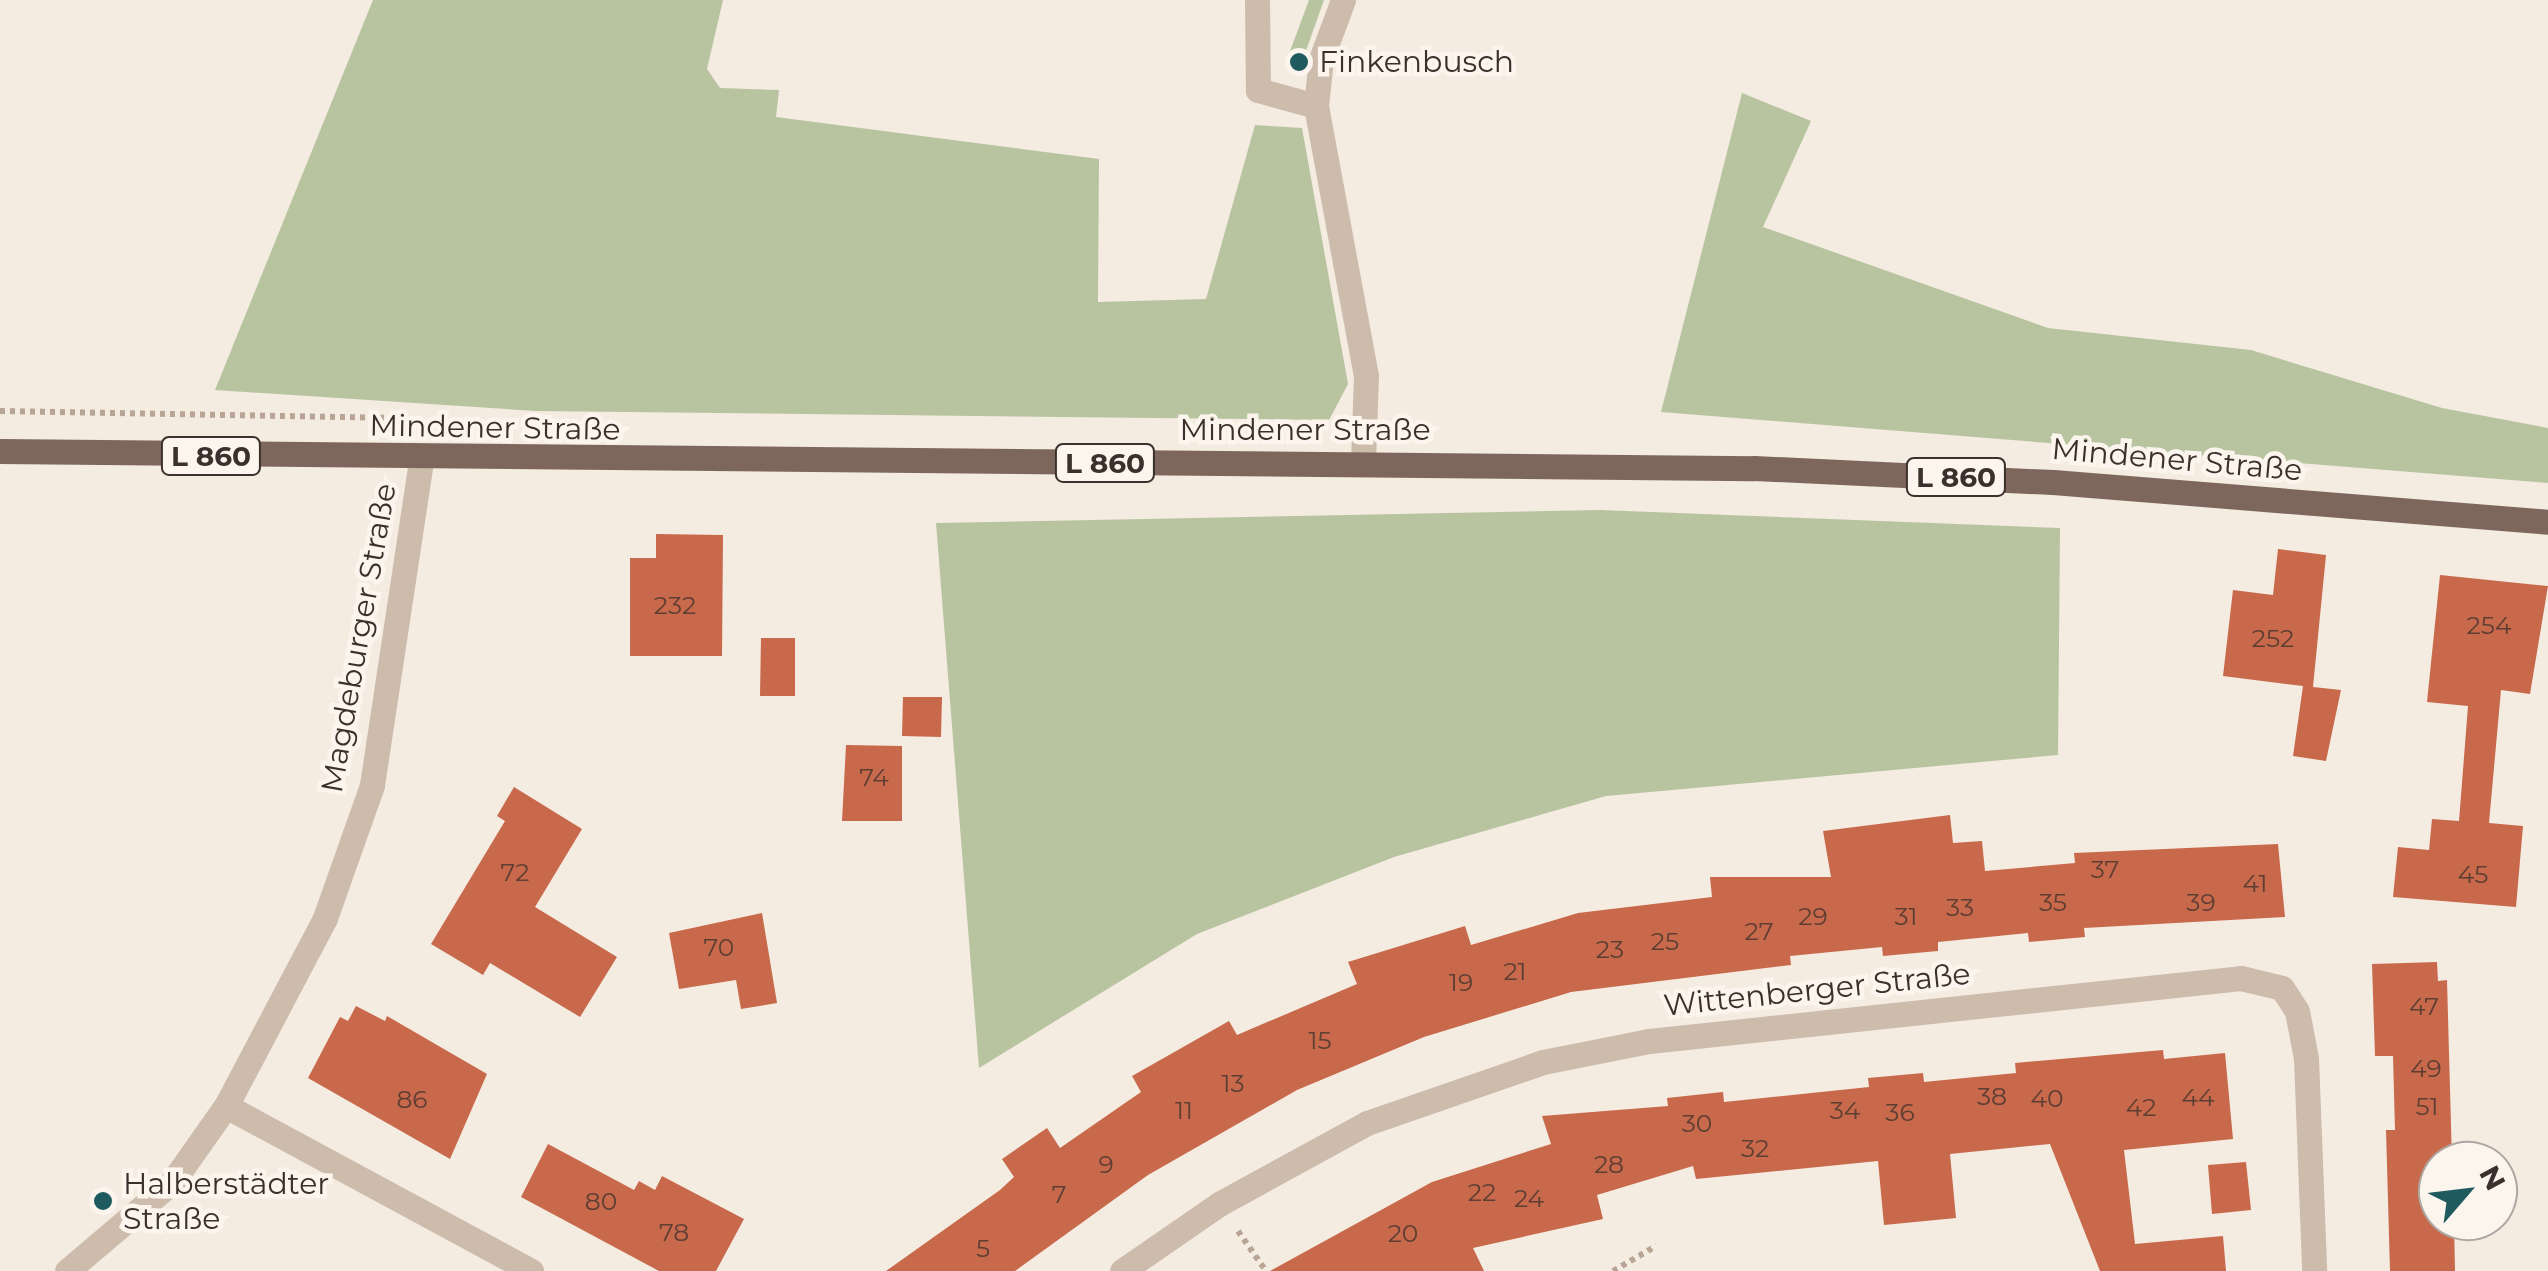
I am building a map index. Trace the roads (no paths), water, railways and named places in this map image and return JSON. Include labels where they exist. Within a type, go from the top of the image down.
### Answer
[{"type":"main road","name":"Mindener Straße","points":[[0,451],[422,460],[1363,462],[1754,468],[2053,482],[2548,522]]},
{"type":"street","points":[[1257,0],[1258,90],[1316,106]]},
{"type":"street","points":[[1343,0],[1321,59],[1316,106],[1366,376],[1363,462]]},
{"type":"street","name":"Magdeburger Straße","points":[[67,1271],[173,1181],[226,1106],[325,918],[372,785],[422,460]]},
{"type":"street","name":"Wittenberger Straße","points":[[1122,1271],[1219,1204],[1367,1123],[1543,1062],[1649,1041],[2242,978],[2282,988],[2297,1011],[2306,1058],[2314,1271]]},
{"type":"street","points":[[226,1106],[532,1271]]},
{"type":"place","name":"Finkenbusch","points":[[1299,62]]},
{"type":"place","name":"Halberstädter Straße","points":[[103,1201]]}]
